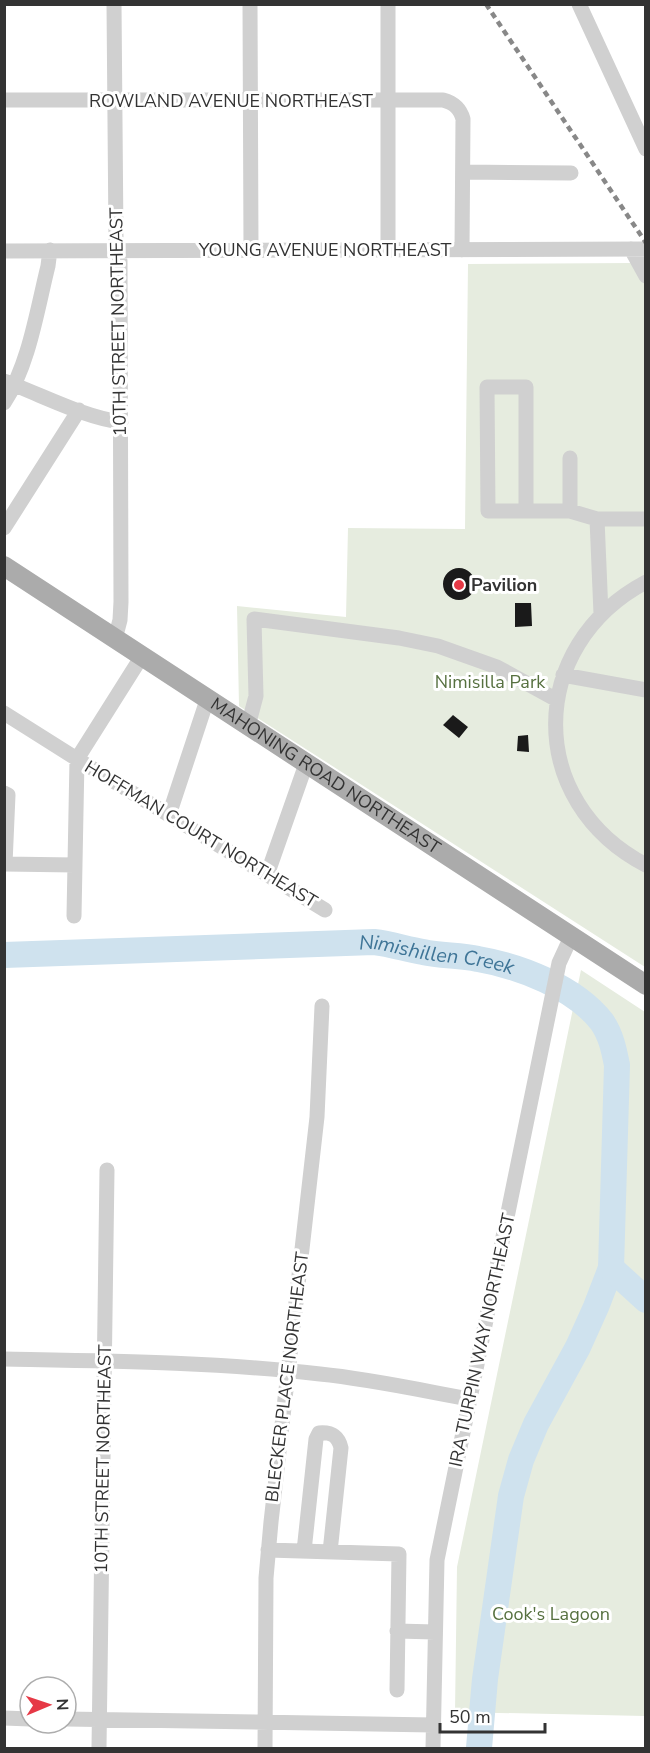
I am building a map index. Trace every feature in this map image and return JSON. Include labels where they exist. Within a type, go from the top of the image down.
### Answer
[{"type":"main road","name":"MAHONING ROAD NORTHEAST","points":[[4,566],[645,985]]},
{"type":"street","name":"10TH STREET NORTHEAST","points":[[114,4],[116,239],[120,261],[121,422],[121,602],[120,620],[115,639]]},
{"type":"street","points":[[250,4],[251,250]]},
{"type":"street","points":[[388,4],[388,250]]},
{"type":"street","points":[[579,4],[645,149]]},
{"type":"street","name":"ROWLAND AVENUE NORTHEAST","points":[[4,100],[443,100],[455,106],[463,119],[464,172]]},
{"type":"street","points":[[462,250],[464,172],[571,173]]},
{"type":"street","points":[[638,249],[645,276]]},
{"type":"street","name":"YOUNG AVENUE NORTHEAST","points":[[4,250],[638,249]]},
{"type":"street","points":[[4,403],[10,383],[23,362],[48,266],[50,250]]},
{"type":"street","points":[[10,383],[79,410],[121,422]]},
{"type":"street","points":[[526,510],[526,387],[487,387],[488,511],[570,511],[597,519],[645,519]]},
{"type":"street","points":[[4,528],[79,410]]},
{"type":"street","points":[[570,458],[570,511]]},
{"type":"street","points":[[597,519],[601,614]]},
{"type":"street","points":[[645,582],[617,599],[583,636],[563,675],[555,722],[559,754],[568,786],[576,801],[607,840],[645,865]]},
{"type":"street","points":[[248,726],[256,696],[254,619],[399,638],[438,646],[497,667],[557,700]]},
{"type":"street","points":[[74,916],[77,759],[142,656]]},
{"type":"street","points":[[563,675],[645,690]]},
{"type":"street","points":[[169,815],[207,700]]},
{"type":"street","name":"HOFFMAN COURT NORTHEAST","points":[[4,713],[325,910]]},
{"type":"street","points":[[267,874],[306,764]]},
{"type":"street","points":[[4,793],[8,795],[5,864],[75,865]]},
{"type":"street","name":"IRA TURPIN WAY NORTHEAST","points":[[433,1749],[437,1560],[560,963],[571,937]]},
{"type":"street","name":"BLECKER PLACE NORTHEAST","points":[[265,1749],[268,1550],[317,1117],[322,1006]]},
{"type":"street","name":"10TH STREET NORTHEAST","points":[[99,1749],[107,1170]]},
{"type":"street","points":[[4,1359],[210,1364],[289,1370],[384,1383],[470,1399]]},
{"type":"street","points":[[304,1551],[316,1439],[319,1433],[326,1432],[334,1434],[341,1448],[330,1552]]},
{"type":"street","points":[[268,1550],[399,1554],[397,1690]]},
{"type":"street","points":[[397,1631],[435,1632]]},
{"type":"street","points":[[78,1719],[433,1725]]},
{"type":"green space","name":"Nimisilla Park","points":[[632,263],[646,283],[645,967],[239,706],[237,606],[346,617],[348,528],[465,529],[468,264]]},
{"type":"green space","name":"Cook's Lagoon","points":[[581,970],[645,1012],[645,1716],[455,1712],[457,1567]]},
{"type":"building","name":"Pavilion","points":[[459,568],[470,573],[475,584],[470,595],[459,600],[448,595],[443,584],[448,573]]},
{"type":"building","points":[[515,603],[531,603],[532,626],[515,627]]},
{"type":"building","points":[[453,715],[468,727],[459,738],[443,725]]},
{"type":"building","points":[[528,735],[529,752],[517,751],[518,736]]},
{"type":"waterway","name":"Nimishillen Creek","points":[[4,955],[374,942],[494,962],[528,973],[577,998],[605,1027],[612,1043],[617,1065],[611,1268],[578,1347],[536,1424],[521,1460],[511,1496],[485,1679],[479,1748]]},
{"type":"waterway","points":[[611,1268],[646,1300]]},
{"type":"railway","points":[[486,4],[646,243]]},
{"type":"place","name":"Pavilion","points":[[459,585]]}]
